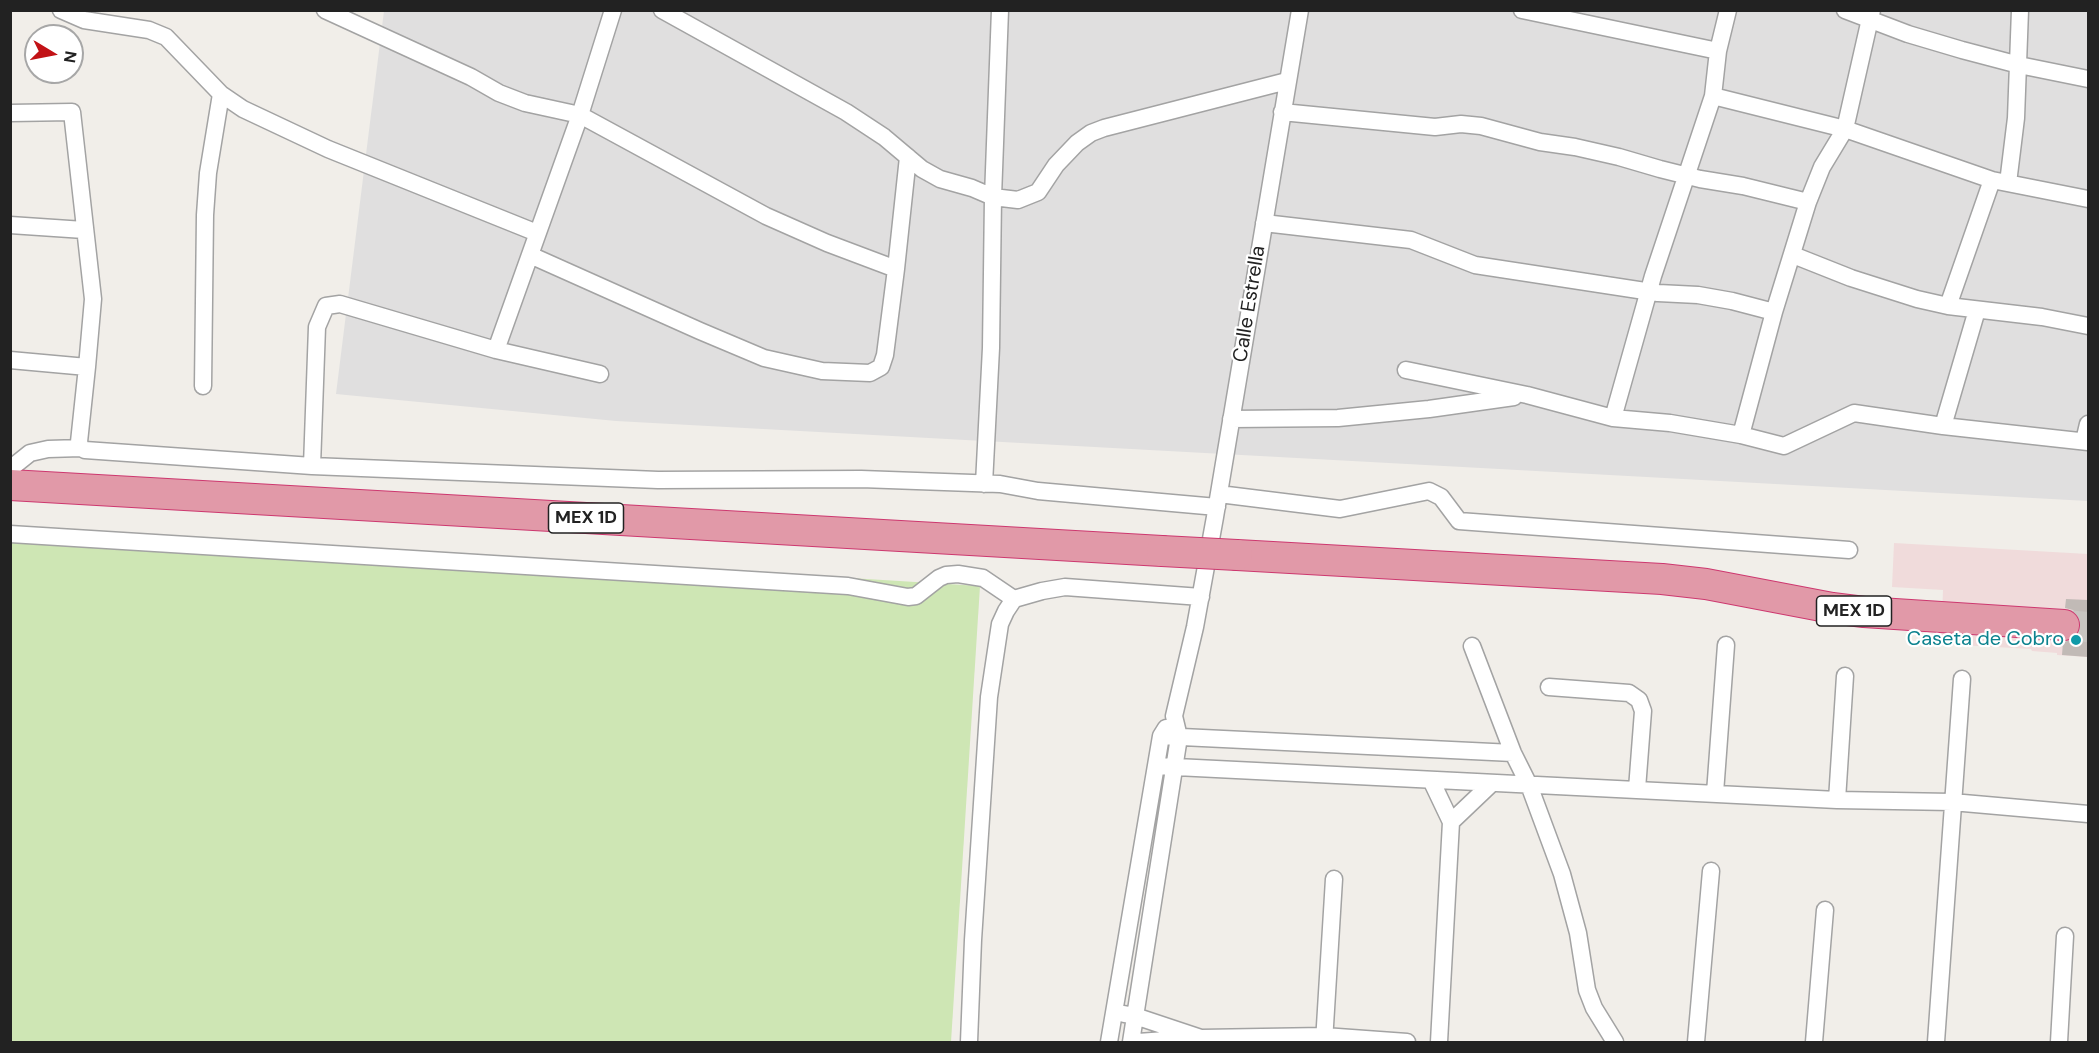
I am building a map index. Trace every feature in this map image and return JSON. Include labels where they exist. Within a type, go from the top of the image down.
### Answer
[{"type":"highway","name":"MEX 1D","points":[[10,485],[1662,579],[1706,584],[1864,612],[2064,626]]},
{"type":"street","points":[[62,10],[84,20],[149,30],[166,37],[221,94],[243,109],[328,149],[537,233]]},
{"type":"street","points":[[325,10],[471,77],[499,93],[525,103],[580,115],[766,216],[827,243],[897,269]]},
{"type":"street","points":[[496,350],[580,115],[613,10]]},
{"type":"street","points":[[662,10],[846,112],[940,179],[993,197],[1018,200],[1038,192],[1056,165],[1077,143],[1091,133],[1287,81]]},
{"type":"street","points":[[984,484],[991,348],[993,197],[1000,10]]},
{"type":"street","name":"Calle Estrella","points":[[1174,716],[1183,683],[1218,500],[1300,10]]},
{"type":"street","points":[[1522,10],[1718,51]]},
{"type":"street","points":[[1613,418],[1685,175],[1713,96],[1718,51],[1728,10]]},
{"type":"street","points":[[1845,10],[1871,16],[1930,40],[2019,65],[2088,79]]},
{"type":"street","points":[[1948,306],[2000,181],[2016,118],[2020,10]]},
{"type":"street","points":[[1741,435],[1774,312],[1808,202],[1822,167],[1845,129],[1871,16]]},
{"type":"street","points":[[203,386],[205,215],[208,173],[221,94]]},
{"type":"street","points":[[1713,96],[1845,129],[2000,181],[2088,199]]},
{"type":"street","points":[[10,113],[72,112],[93,299],[79,442],[81,448]]},
{"type":"street","points":[[1282,112],[1435,128],[1461,124],[1481,126],[1540,142],[1575,147],[1685,175],[1808,202]]},
{"type":"street","points":[[530,255],[764,357],[822,371],[870,373],[881,367],[885,355],[897,269],[908,157]]},
{"type":"street","points":[[1264,223],[1411,240],[1475,265],[1649,292],[1698,295],[1774,312]]},
{"type":"street","points":[[10,225],[84,230]]},
{"type":"street","points":[[1793,255],[1884,290],[1948,306],[2042,317],[2088,326]]},
{"type":"street","points":[[312,466],[317,327],[326,306],[340,304],[496,350],[600,374]]},
{"type":"street","points":[[1944,426],[1977,309]]},
{"type":"street","points":[[10,360],[87,367]]},
{"type":"street","points":[[1406,370],[1527,395],[1613,418],[1670,423],[1741,435],[1784,446],[1854,413],[2086,442],[2088,424]]},
{"type":"street","points":[[1231,419],[1338,418],[1429,409],[1527,395]]},
{"type":"street","points":[[10,469],[30,453],[48,449],[81,448],[312,466],[658,480],[861,479],[999,484],[1038,491],[1340,509],[1430,491],[1441,497],[1459,521],[1849,550]]},
{"type":"street","points":[[10,534],[848,586],[908,597],[916,596],[939,578],[958,574],[983,578],[1014,599]]},
{"type":"street","points":[[969,1042],[988,696],[1000,624],[1014,599],[1065,587],[1200,597]]},
{"type":"street","points":[[1715,793],[1726,645]]},
{"type":"street","points":[[1472,646],[1513,753],[1529,785],[1562,874],[1578,933],[1587,990],[1594,1008],[1615,1042]]},
{"type":"street","points":[[1837,800],[1845,676]]},
{"type":"street","points":[[1936,1042],[1962,679]]},
{"type":"street","points":[[1549,687],[1629,693],[1639,700],[1643,711],[1637,789]]},
{"type":"street","points":[[1174,716],[1179,737],[1135,1016],[1129,1042],[1109,1041],[1161,736],[1174,716]]},
{"type":"street","points":[[1161,736],[1513,753]]},
{"type":"street","points":[[1156,766],[1837,800],[1952,802],[2088,814]]},
{"type":"street","points":[[1431,780],[1451,822],[1440,1042]]},
{"type":"street","points":[[1451,822],[1492,783]]},
{"type":"street","points":[[1696,1042],[1711,871]]},
{"type":"street","points":[[1324,1039],[1334,879]]},
{"type":"street","points":[[1814,1042],[1825,910]]},
{"type":"street","points":[[2059,1042],[2065,936]]},
{"type":"street","points":[[1113,1013],[1135,1016],[1201,1040]]},
{"type":"street","points":[[1138,1042],[1324,1039],[1407,1042]]},
{"type":"shaded area","points":[[384,11],[2088,11],[2088,501],[616,421],[336,394]]},
{"type":"shaded area","points":[[1894,543],[2088,554],[2088,657],[2057,655],[2057,653],[2032,651],[2031,649],[1941,644],[1943,590],[1892,587]]},
{"type":"green space","points":[[10,526],[980,586],[951,1042],[11,1042]]},
{"type":"building","name":"Caseta de Cobro","points":[[2066,599],[2088,600],[2088,657],[2062,655],[2063,642],[2072,640],[2078,635],[2081,627],[2079,617],[2073,610],[2065,608]]},
{"type":"tunnel","points":[[2064,625],[2088,627]]},
{"type":"place","name":"Caseta de Cobro","points":[[2076,640]]}]
